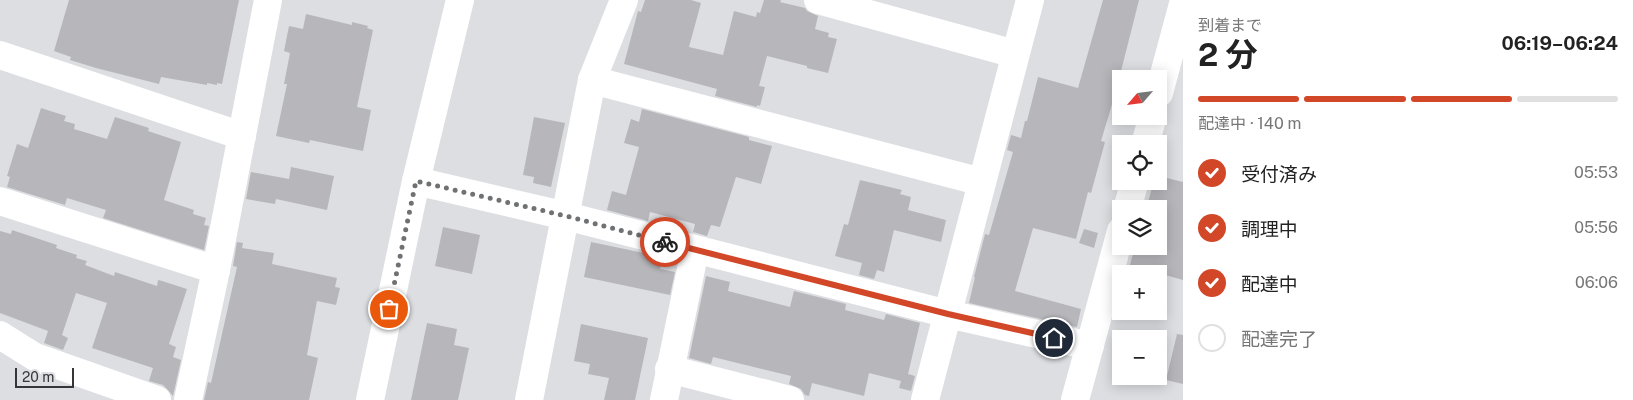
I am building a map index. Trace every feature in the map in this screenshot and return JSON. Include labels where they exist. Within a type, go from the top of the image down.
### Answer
[{"type":"street","points":[[188,400],[216,270],[268,0]]},
{"type":"street","points":[[370,400],[416,181],[460,0]]},
{"type":"street","points":[[529,400],[592,80],[624,0]]},
{"type":"street","points":[[818,0],[1015,54]]},
{"type":"street","points":[[925,400],[1030,0]]},
{"type":"street","points":[[1165,70],[1183,4]]},
{"type":"street","points":[[0,55],[242,136]]},
{"type":"street","points":[[592,80],[982,182]]},
{"type":"street","points":[[416,181],[566,216],[948,314],[1090,346]]},
{"type":"street","points":[[0,201],[216,270]]},
{"type":"street","points":[[664,400],[695,250]]},
{"type":"street","points":[[1076,400],[1115,255]]},
{"type":"street","points":[[0,335],[35,357],[157,400]]},
{"type":"street","points":[[670,369],[790,400]]},
{"type":"building","points":[[69,0],[239,0],[222,84],[207,83],[207,85],[161,77],[159,84],[70,60],[71,57],[54,51]]},
{"type":"building","points":[[645,0],[691,0],[701,3],[689,47],[723,55],[734,11],[756,17],[757,12],[760,13],[764,0],[781,0],[780,2],[805,8],[807,11],[818,16],[815,29],[829,33],[828,37],[837,39],[828,73],[767,56],[759,86],[765,87],[760,106],[757,105],[757,107],[715,96],[717,89],[624,64],[638,11],[641,12]]},
{"type":"building","points":[[1103,0],[1139,0],[1121,70],[1112,70],[1112,104],[1101,141],[1105,142],[1091,193],[1088,192],[1076,239],[1033,228],[1015,291],[1081,309],[1077,327],[969,303],[985,234],[989,235],[1013,152],[1007,150],[1011,135],[1021,138],[1038,77],[1078,88]]},
{"type":"building","points":[[306,14],[352,25],[352,22],[368,26],[367,28],[373,30],[357,107],[371,110],[363,151],[310,140],[309,143],[276,136],[287,84],[284,84],[290,53],[284,51],[289,26],[303,29]]},
{"type":"building","points":[[41,108],[66,116],[64,121],[75,124],[74,129],[107,139],[115,117],[149,128],[148,131],[181,142],[164,200],[194,210],[193,214],[206,218],[204,225],[209,226],[204,250],[103,218],[106,210],[67,198],[65,205],[7,187],[10,177],[7,176],[17,144],[28,148]]},
{"type":"building","points":[[642,109],[749,137],[749,140],[772,146],[761,184],[736,177],[720,227],[711,225],[707,236],[693,232],[695,224],[650,212],[648,221],[607,210],[612,191],[626,195],[639,147],[624,143],[631,119],[639,122]]},
{"type":"building","points":[[534,117],[565,123],[551,187],[533,183],[534,177],[523,175]]},
{"type":"building","points":[[291,167],[334,176],[327,210],[276,199],[275,204],[246,199],[251,172],[289,179]]},
{"type":"building","points":[[1167,178],[1183,182],[1183,280],[1167,275],[1167,265],[1130,265],[1133,255],[1167,255],[1167,200],[1149,200],[1151,190],[1167,190]]},
{"type":"building","points":[[860,180],[902,190],[900,194],[911,197],[908,210],[946,220],[941,242],[894,230],[884,272],[877,270],[874,279],[859,275],[862,263],[835,256],[844,224],[848,225]]},
{"type":"building","points":[[443,227],[480,235],[472,274],[435,266]]},
{"type":"building","points":[[1084,229],[1098,233],[1094,248],[1079,243]]},
{"type":"building","points":[[12,230],[57,245],[56,248],[77,255],[76,258],[87,261],[85,265],[114,276],[115,272],[157,286],[158,280],[187,289],[169,344],[176,347],[173,357],[181,360],[173,396],[163,385],[149,381],[153,368],[92,348],[107,303],[76,293],[62,335],[68,338],[63,350],[44,343],[48,331],[0,313],[0,231],[11,234]]},
{"type":"building","points":[[237,242],[243,243],[242,248],[274,253],[272,264],[337,278],[335,287],[340,288],[336,305],[317,301],[307,355],[318,358],[309,400],[204,400],[208,382],[211,383],[237,267],[233,266]]},
{"type":"building","points":[[591,242],[663,257],[660,269],[675,272],[670,295],[584,277]]},
{"type":"building","points":[[706,276],[730,282],[728,291],[790,307],[794,291],[846,304],[845,310],[884,320],[886,314],[920,323],[908,374],[915,376],[911,391],[899,388],[901,381],[869,373],[864,396],[812,383],[809,396],[805,395],[801,389],[789,384],[791,376],[713,357],[711,364],[689,358]]},
{"type":"building","points":[[427,323],[457,329],[454,345],[469,348],[458,400],[411,400]]},
{"type":"building","points":[[581,324],[648,338],[635,400],[604,400],[609,378],[588,374],[590,364],[574,361]]},
{"type":"building","points":[[1177,334],[1183,335],[1183,384],[1167,380]]},
{"type":"way so far","points":[[389,309],[416,181],[566,216],[665,242]]},
{"type":"route","points":[[665,242],[948,314],[1054,338]]}]
